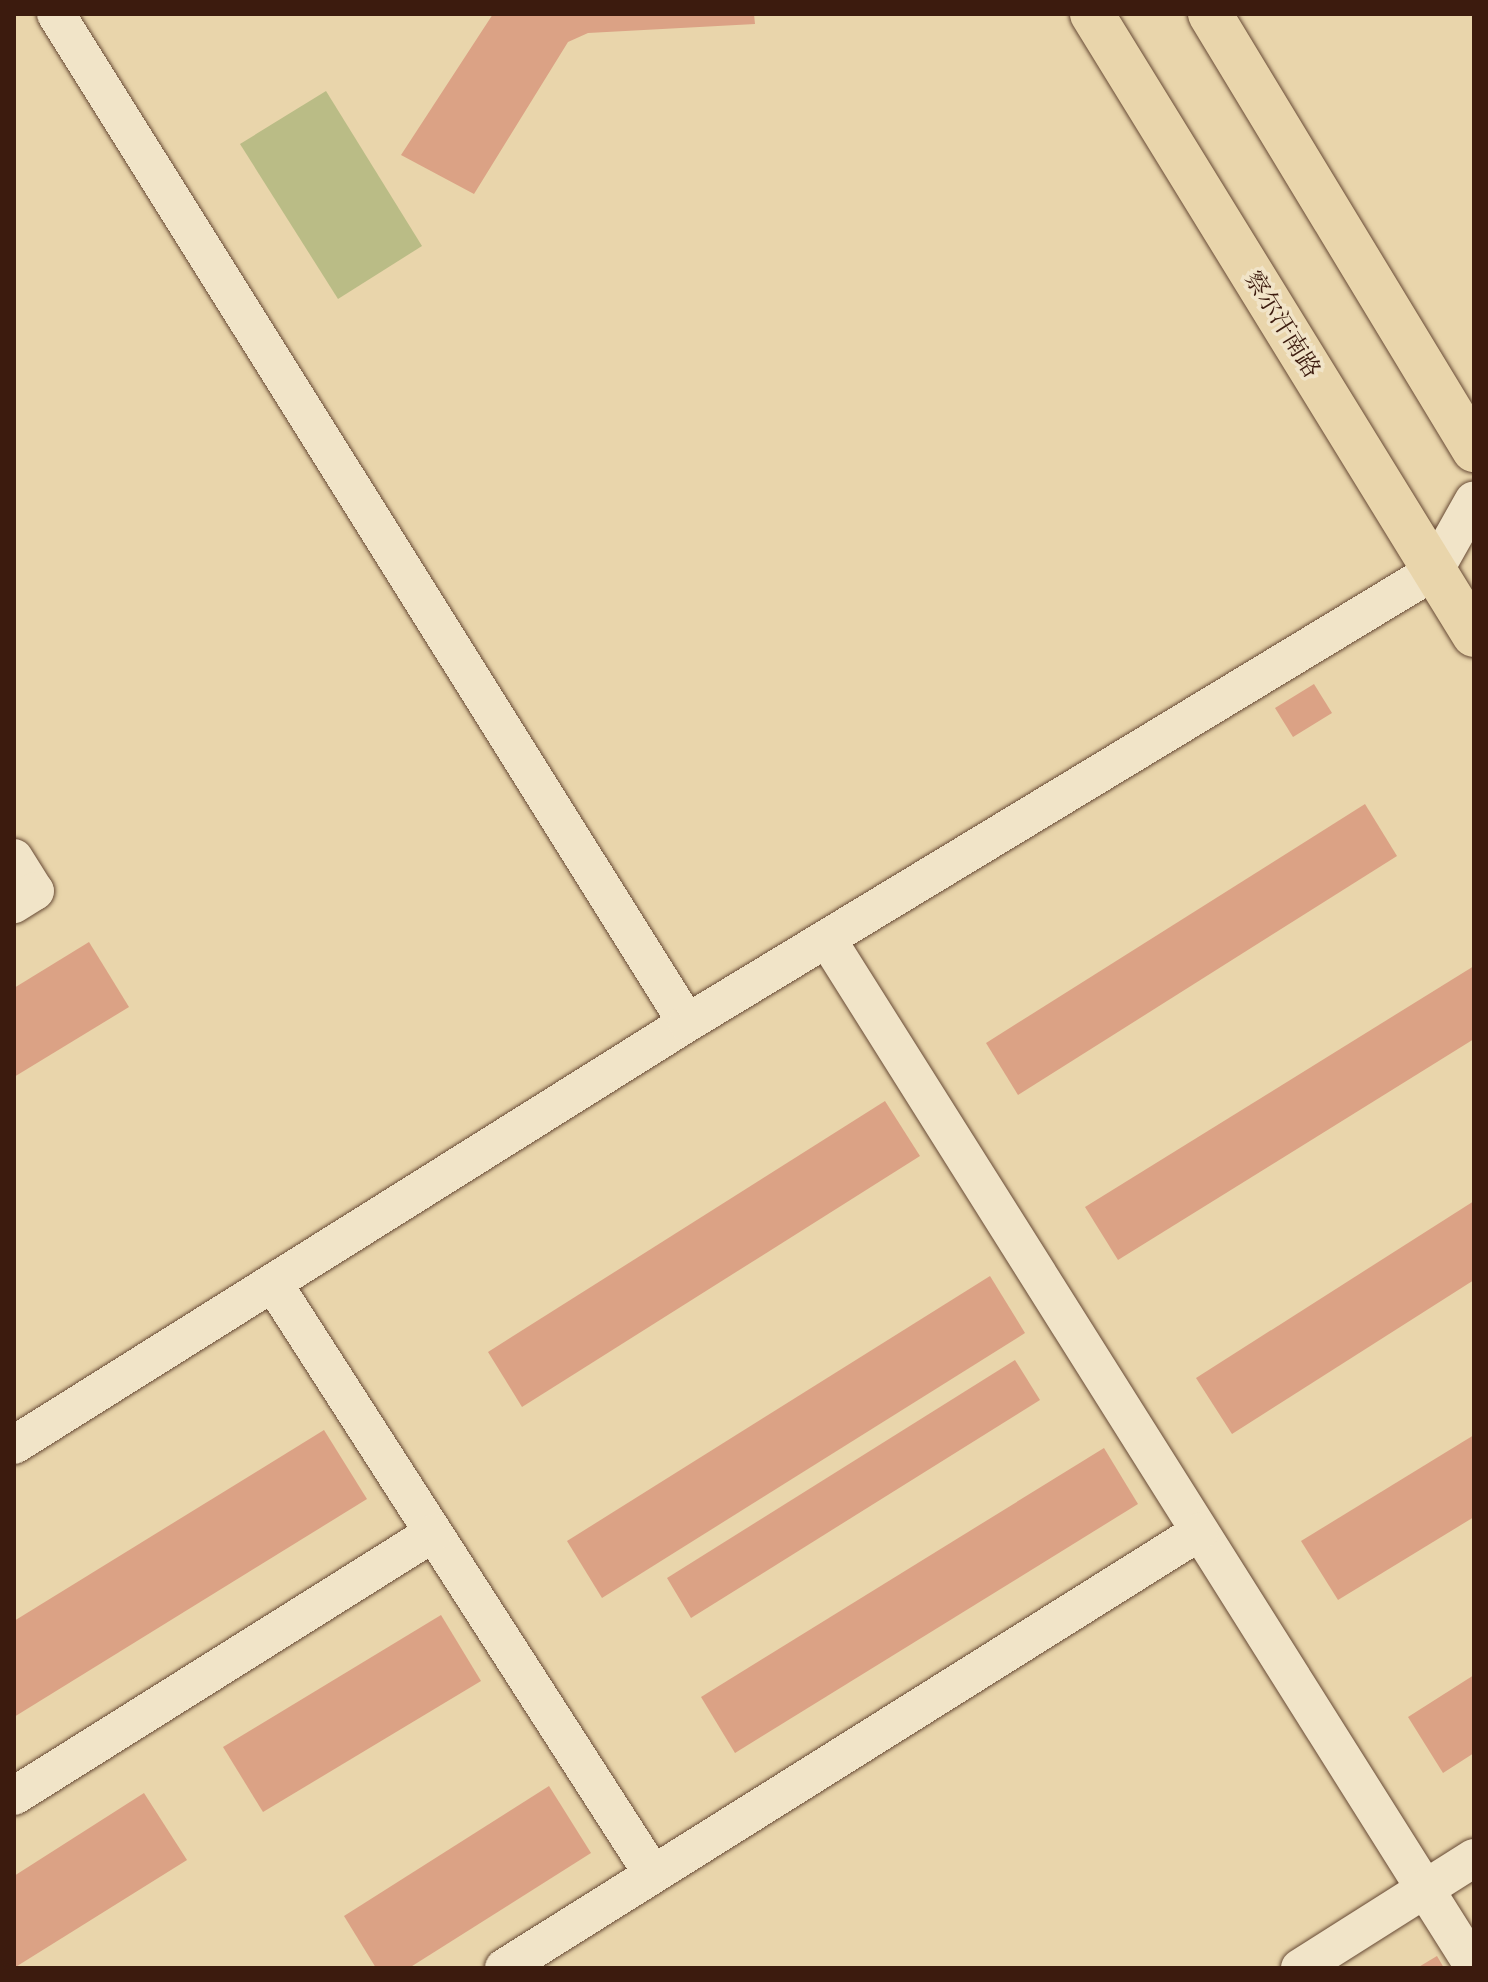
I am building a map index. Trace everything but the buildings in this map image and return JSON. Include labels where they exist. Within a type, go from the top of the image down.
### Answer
[{"type":"main road","name":"察尔汗南路","points":[[1092,14],[1474,635]]},
{"type":"main road","points":[[1210,14],[1474,450]]},
{"type":"street","points":[[56,14],[687,1023]]},
{"type":"street","points":[[14,1445],[687,1023],[1434,571],[1474,500]]},
{"type":"street","points":[[14,858],[35,891],[14,904]]},
{"type":"street","points":[[827,939],[1474,1967]]},
{"type":"street","points":[[273,1283],[652,1873]]},
{"type":"street","points":[[504,1968],[1199,1532]]},
{"type":"street","points":[[14,1796],[433,1533]]},
{"type":"street","points":[[1300,1968],[1474,1858]]},
{"type":"green space","points":[[326,91],[422,246],[338,299],[240,144]]}]
